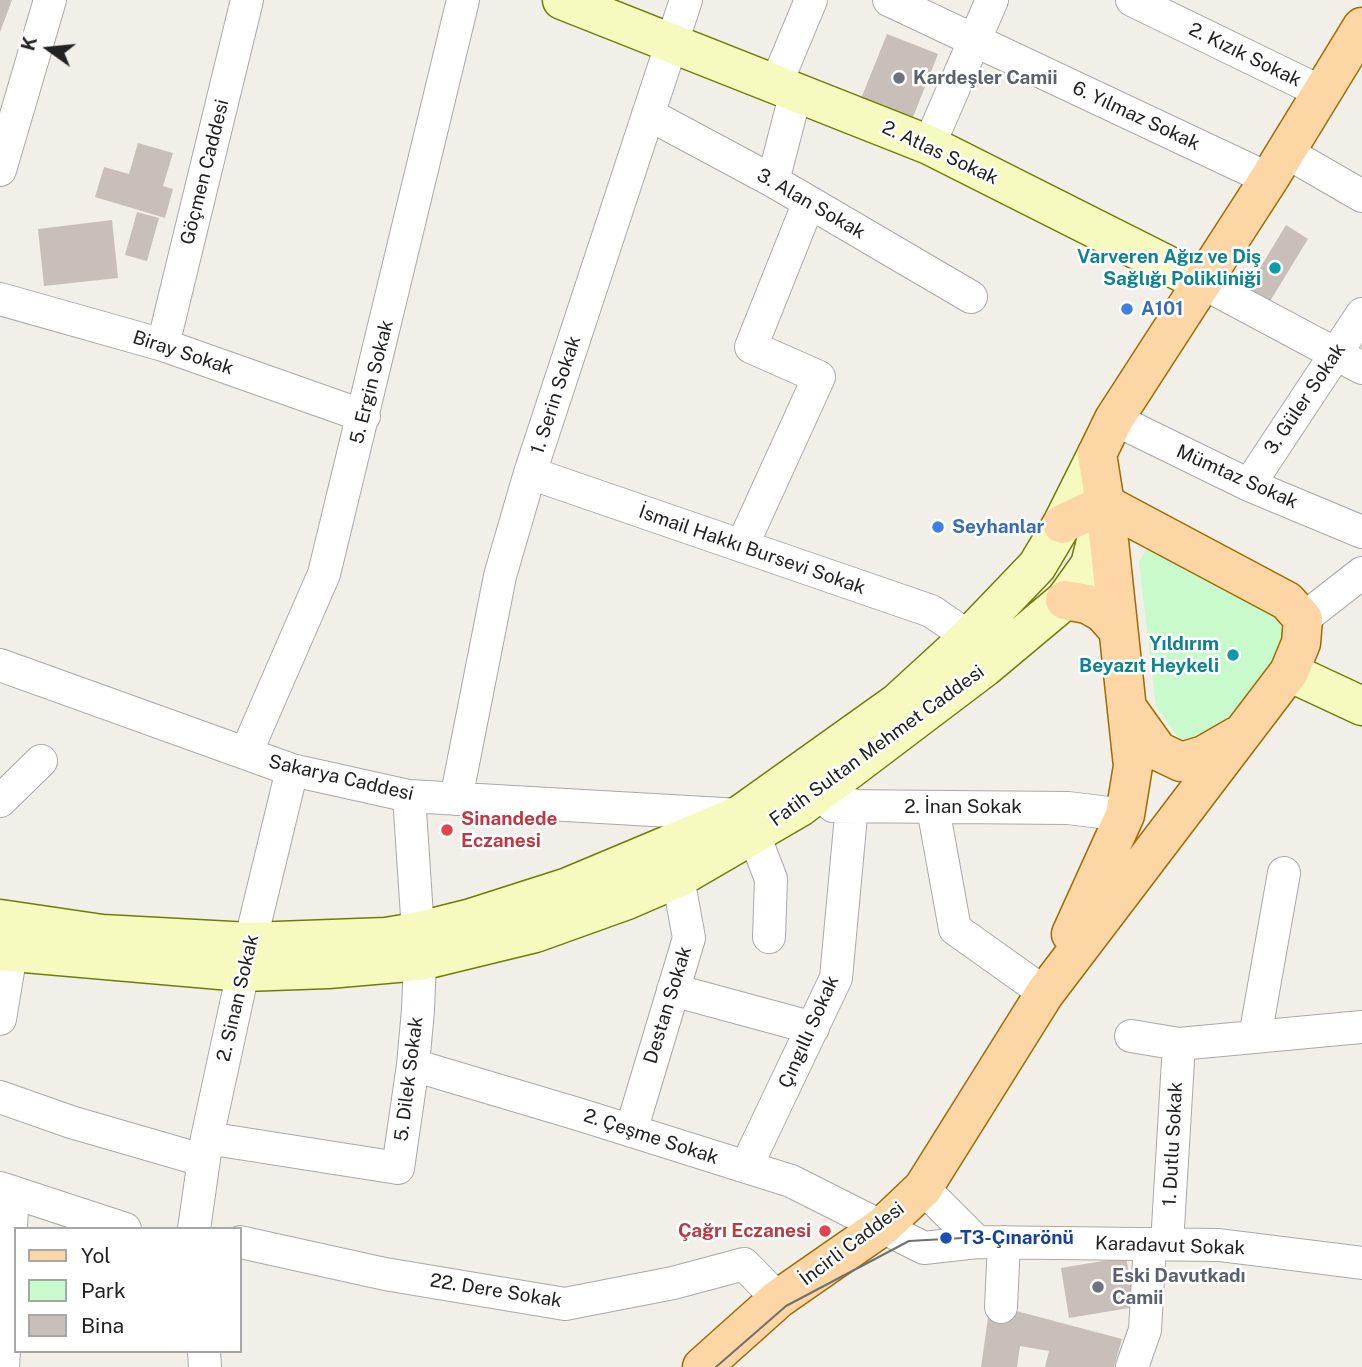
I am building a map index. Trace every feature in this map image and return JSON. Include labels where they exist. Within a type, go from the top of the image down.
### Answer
[{"type":"main road","name":"2. Atlas Sokak","points":[[562,0],[929,145],[1201,282]]},
{"type":"main road","points":[[1045,993],[1125,815],[1133,766],[1105,504],[1097,454],[1114,419],[1362,27]]},
{"type":"main road","name":"Fatih Sultan Mehmet Caddesi","points":[[4,941],[102,934],[246,957],[373,937],[418,947],[535,933],[628,900],[678,878],[897,703],[969,638],[1037,566],[1062,524],[1097,454]]},
{"type":"main road","points":[[1062,524],[1105,504]]},
{"type":"main road","points":[[1045,993],[1289,672],[1301,643],[1303,619],[1287,601],[1105,504]]},
{"type":"main road","name":"Fatih Sultan Mehmet Caddesi","points":[[418,947],[468,919],[800,807],[985,667],[1065,600],[1090,565],[1105,504]]},
{"type":"main road","points":[[1065,600],[1087,604],[1104,613],[1118,630]]},
{"type":"main road","points":[[1289,672],[1362,706]]},
{"type":"main road","points":[[1127,707],[1158,751],[1181,762],[1204,755],[1244,732]]},
{"type":"main road","name":"İncirli Caddesi","points":[[702,1367],[778,1299],[883,1226],[923,1188],[1045,993]]},
{"type":"street","points":[[0,170],[50,0]]},
{"type":"street","name":"Göçmen Caddesi","points":[[163,345],[247,0]]},
{"type":"street","name":"5. Ergin Sokak","points":[[246,753],[324,574],[463,0]]},
{"type":"street","name":"1. Serin Sokak","points":[[456,799],[500,576],[530,473],[686,0]]},
{"type":"street","points":[[773,181],[786,88],[811,0]]},
{"type":"street","name":"6. Yılmaz Sokak","points":[[889,0],[1133,114],[1362,196]]},
{"type":"street","points":[[929,145],[992,0]]},
{"type":"street","name":"2. Kızık Sokak","points":[[1145,3],[1321,92]]},
{"type":"street","name":"3. Alan Sokak","points":[[648,114],[773,181],[971,297]]},
{"type":"street","points":[[742,546],[819,377],[751,347],[809,202]]},
{"type":"street","points":[[1201,282],[1349,361]]},
{"type":"street","name":"Biray Sokak","points":[[0,299],[163,345],[364,416]]},
{"type":"street","name":"3. Güler Sokak","points":[[1249,485],[1349,361],[1362,314]]},
{"type":"street","name":"Mümtaz Sokak","points":[[1114,419],[1249,485],[1362,532]]},
{"type":"street","name":"İsmail Hakkı Bursevi Sokak","points":[[530,473],[931,611],[969,638]]},
{"type":"street","points":[[1303,619],[1362,573]]},
{"type":"street","name":"Sakarya Caddesi","points":[[0,665],[292,770],[409,796],[747,825]]},
{"type":"street","points":[[0,802],[41,761]]},
{"type":"street","name":"2. Sinan Sokak","points":[[194,1227],[204,1149],[246,957],[292,770]]},
{"type":"street","name":"5. Dilek Sokak","points":[[204,1149],[398,1168],[413,1065],[418,947],[409,796]]},
{"type":"street","name":"2. İnan Sokak","points":[[800,807],[852,805],[1069,808],[1125,815]]},
{"type":"street","name":"Çıngıllı Sokak","points":[[746,1167],[836,978],[852,805]]},
{"type":"street","points":[[933,808],[955,929],[1045,993]]},
{"type":"street","points":[[747,825],[771,879],[769,937]]},
{"type":"street","points":[[1255,1037],[1284,873]]},
{"type":"street","name":"Destan Sokak","points":[[631,1131],[688,938],[678,878]]},
{"type":"street","points":[[0,1019],[4,941]]},
{"type":"street","points":[[673,990],[813,1028]]},
{"type":"street","points":[[1131,1036],[1179,1044],[1362,1027]]},
{"type":"street","name":"1. Dutlu Sokak","points":[[1132,1367],[1145,1330],[1158,1244],[1179,1044]]},
{"type":"street","name":"2. Çeşme Sokak","points":[[413,1065],[791,1181],[883,1226]]},
{"type":"street","points":[[0,1097],[71,1122],[204,1149]]},
{"type":"street","points":[[923,1188],[990,1242],[1001,1307]]},
{"type":"street","points":[[3,1367],[7,1190],[119,1227]]},
{"type":"street","name":"Karadavut Sokak","points":[[883,1226],[924,1248],[990,1242],[1219,1245],[1362,1263]]},
{"type":"street","name":"22. Dere Sokak","points":[[242,1242],[385,1274],[565,1304],[673,1283],[744,1264],[778,1299]]},
{"type":"green space","points":[[1152,539],[1285,623],[1287,653],[1232,735],[1185,747],[1156,706],[1139,562]]},
{"type":"building","points":[[0,0],[12,0],[0,32]]},
{"type":"building","name":"Kardeşler Camii","points":[[887,34],[938,54],[911,122],[860,101]]},
{"type":"building","points":[[138,143],[173,153],[163,186],[173,189],[165,218],[95,197],[104,167],[129,174]]},
{"type":"building","points":[[137,212],[159,218],[147,261],[125,255]]},
{"type":"building","points":[[112,220],[118,278],[44,286],[38,229]]},
{"type":"building","name":"Varveren Ağız ve Diş Sağlığı Polikliniği","points":[[1286,225],[1308,239],[1264,311],[1242,298]]},
{"type":"building","name":"Eski Davutkadı Camii","points":[[1126,1257],[1135,1307],[1069,1318],[1061,1268]]},
{"type":"building","points":[[990,1304],[1122,1339],[1114,1367],[1045,1367],[1049,1351],[1020,1346],[1017,1367],[981,1367]]},
{"type":"tram line","points":[[716,1367],[786,1306],[909,1241],[963,1238]]},
{"type":"place","name":"Kardeşler Camii","points":[[899,78]]},
{"type":"place","name":"Varveren Ağız ve Diş Sağlığı Polikliniği","points":[[1275,268]]},
{"type":"place","name":"A101","points":[[1127,309]]},
{"type":"place","name":"Seyhanlar","points":[[938,527]]},
{"type":"place","name":"Yıldırım Beyazıt Heykeli","points":[[1233,655]]},
{"type":"place","name":"Sinandede Eczanesi","points":[[447,830]]},
{"type":"place","name":"Çağrı Eczanesi","points":[[825,1231]]},
{"type":"place","name":"T3-Çınarönü","points":[[946,1238]]},
{"type":"place","name":"Eski Davutkadı Camii","points":[[1098,1287]]}]
